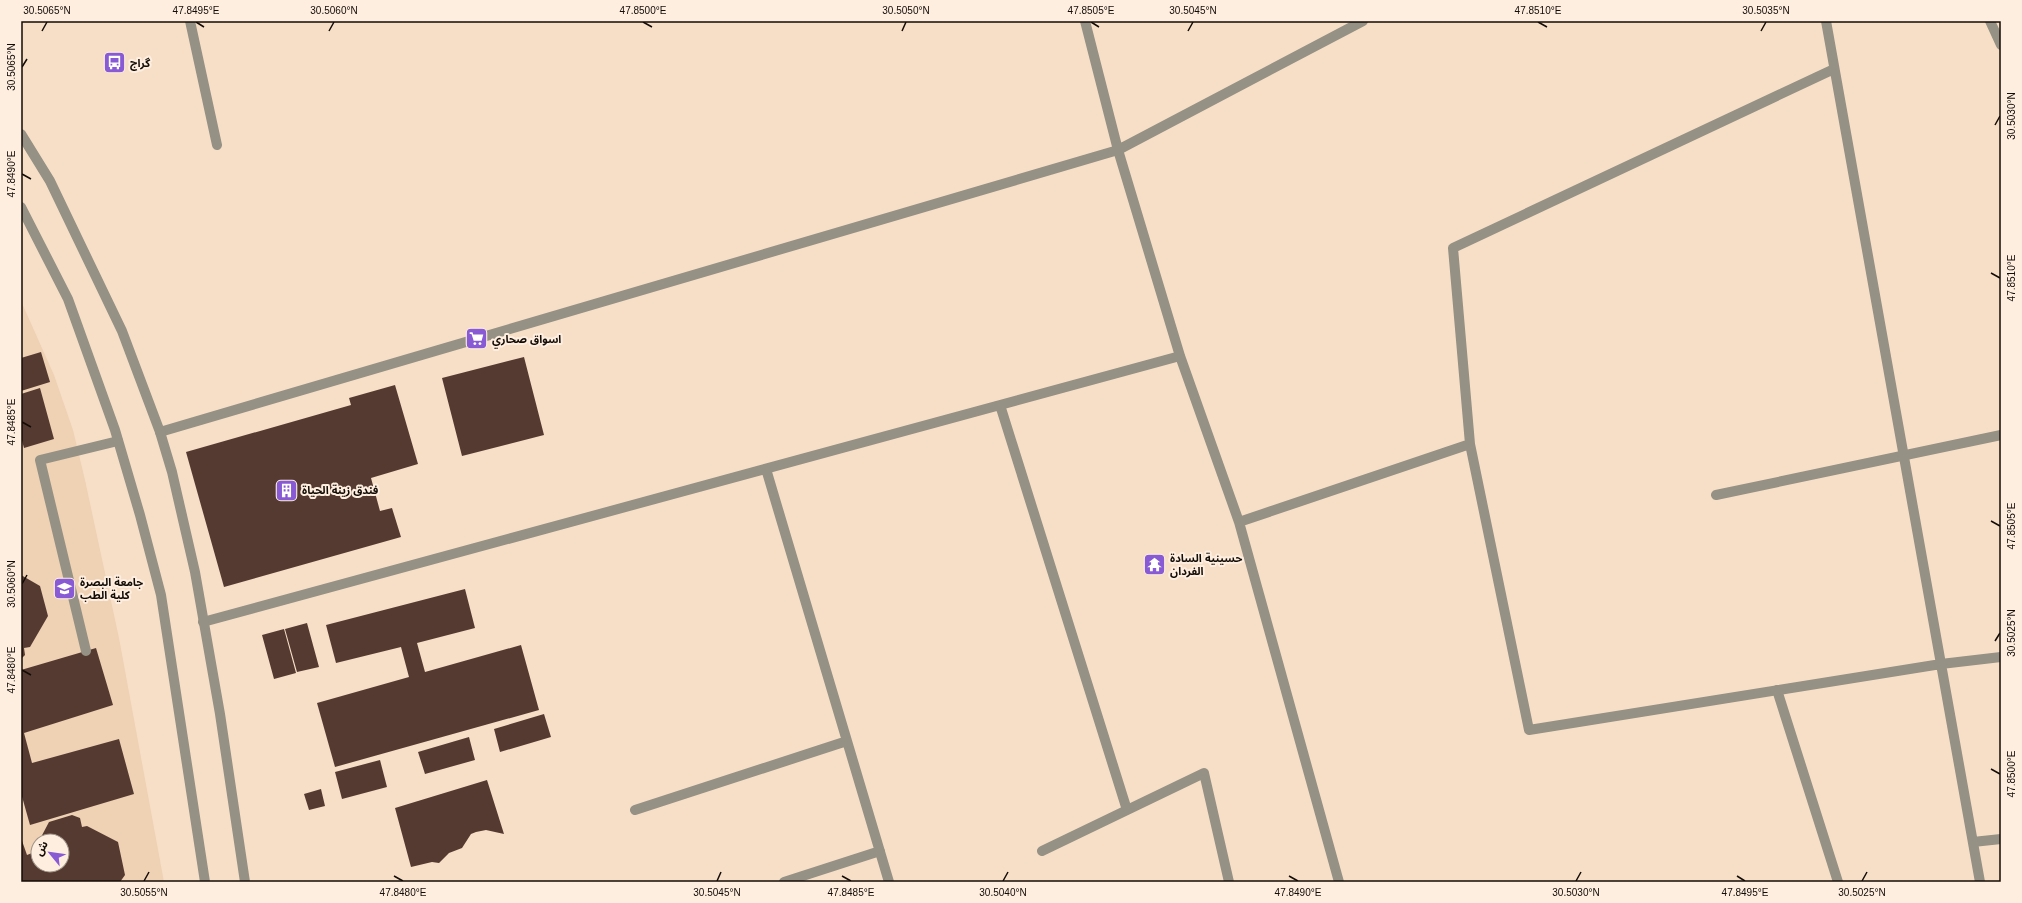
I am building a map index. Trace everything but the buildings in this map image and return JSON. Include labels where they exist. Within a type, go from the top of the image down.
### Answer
[{"type":"street","points":[[190,21],[217,145]]},
{"type":"street","points":[[1085,21],[1118,150],[1180,356],[1239,522],[1339,882]]},
{"type":"street","points":[[160,432],[1118,150],[1363,21]]},
{"type":"street","points":[[1826,21],[1980,882]]},
{"type":"street","points":[[1990,21],[2001,45]]},
{"type":"street","points":[[1834,69],[1453,248],[1470,444],[1530,730],[1941,664],[2001,657]]},
{"type":"street","points":[[21,134],[50,180],[122,331],[160,432],[172,472],[184,520],[220,714],[245,882]]},
{"type":"street","points":[[21,207],[68,299],[118,441],[140,515],[161,595],[205,882]]},
{"type":"street","points":[[203,622],[1180,356]]},
{"type":"street","points":[[1000,405],[1127,810]]},
{"type":"street","points":[[1716,494],[2001,435]]},
{"type":"street","points":[[86,651],[40,460],[118,441]]},
{"type":"street","points":[[1239,522],[1470,444]]},
{"type":"street","points":[[766,469],[889,882]]},
{"type":"street","points":[[1777,690],[1838,882]]},
{"type":"street","points":[[636,810],[847,741]]},
{"type":"street","points":[[1042,851],[1204,773],[1229,882]]},
{"type":"street","points":[[1973,842],[2001,839]]},
{"type":"street","points":[[784,882],[880,851]]},
{"type":"shaded area","name":"جامعة البصرة كلية الطب","points":[[21,301],[54,375],[73,430],[119,638],[164,882],[21,882]]},
{"type":"place","name":"گراج","points":[[114,63]]},
{"type":"place","name":"اسواق صحاري","points":[[477,339]]},
{"type":"place","name":"فندق زينة الحياة","points":[[286,490]]},
{"type":"place","name":"حسينية السادة الفردان","points":[[1155,564]]},
{"type":"place","name":"جامعة البصرة كلية الطب","points":[[65,588]]}]
